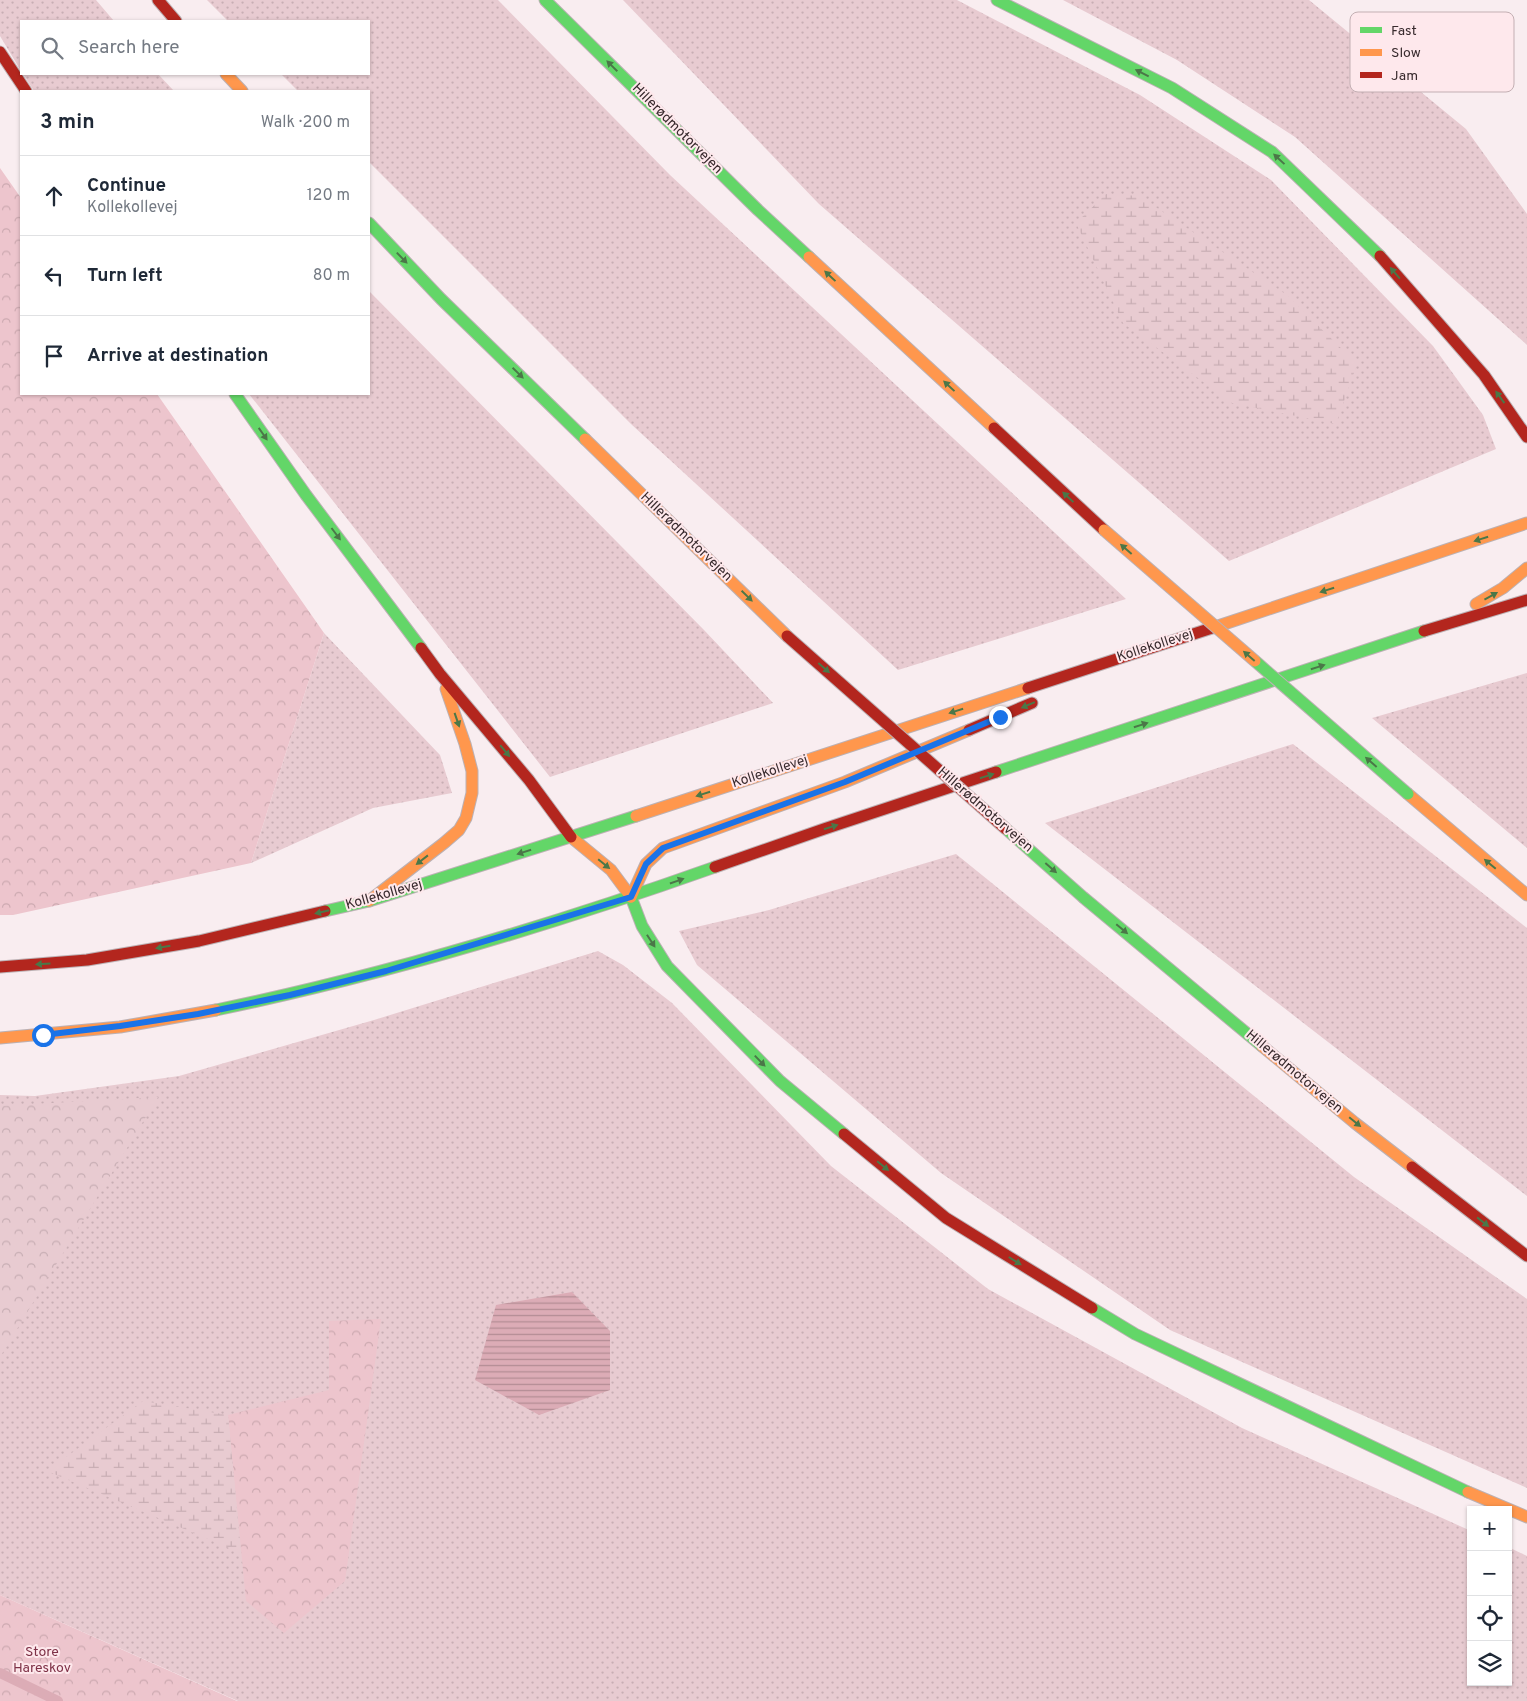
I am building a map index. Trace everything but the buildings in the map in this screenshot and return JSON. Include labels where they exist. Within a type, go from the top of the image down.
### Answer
[{"type":"main road","points":[[158,0],[175,20]]},
{"type":"main road","name":"Hillerødmotorvejen","points":[[546,0],[758,210],[1104,530],[1527,895]]},
{"type":"main road","points":[[997,0],[1172,88],[1272,152],[1374,249],[1484,375],[1527,437]]},
{"type":"main road","points":[[0,52],[25,90]]},
{"type":"main road","points":[[227,75],[241,90]]},
{"type":"main road","name":"Hillerødmotorvejen","points":[[370,224],[441,299],[787,636],[1084,898],[1355,1123],[1527,1256]]},
{"type":"main road","points":[[236,395],[306,495],[440,674],[529,780],[571,837],[611,870],[631,897],[642,926],[667,966],[780,1081],[946,1218],[1135,1334],[1446,1483],[1527,1517]]},
{"type":"main road","name":"Kollekollevej","points":[[0,967],[87,960],[198,942],[369,901],[1185,637],[1527,523]]},
{"type":"main road","points":[[1433,628],[1500,591],[1527,568]]},
{"type":"main road","points":[[0,1038],[120,1026],[198,1014],[290,995],[386,971],[631,897],[824,829],[1433,628],[1527,600]]},
{"type":"main road","points":[[1071,686],[1185,637]]},
{"type":"main road","points":[[369,901],[444,843],[459,830],[466,818],[472,792],[472,771],[465,744],[440,674]]},
{"type":"main road","points":[[631,897],[646,864],[663,848],[845,782],[1044,698]]},
{"type":"green space","points":[[0,0],[96,0],[113,20],[20,20],[20,69],[0,36]]},
{"type":"green space","points":[[207,0],[498,0],[670,175],[1126,599],[898,670],[631,424],[370,163],[370,90],[297,90],[282,75],[370,75],[370,20],[227,20]]},
{"type":"green space","points":[[623,0],[957,0],[1140,95],[1271,180],[1433,346],[1483,415],[1496,449],[1229,561],[819,204]]},
{"type":"green space","points":[[1063,0],[1309,0],[1350,34],[1350,92],[1421,92],[1466,129],[1527,214],[1527,345],[1295,137],[1177,60]]},
{"type":"green space","points":[[24,75],[159,75],[173,90],[33,90]]},
{"type":"green space","points":[[0,168],[20,197],[20,395],[158,395],[324,633],[251,863],[13,915],[0,915]]},
{"type":"green space","points":[[1106,194],[1139,196],[1287,295],[1357,364],[1336,424],[1232,403],[1123,323],[1076,223]]},
{"type":"green space","points":[[370,292],[704,630],[773,703],[550,777],[250,395],[370,395]]},
{"type":"green space","points":[[324,633],[440,755],[452,793],[373,808],[251,863]]},
{"type":"green space","points":[[1527,673],[1527,848],[1372,718]]},
{"type":"green space","points":[[1293,744],[1527,928],[1527,1196],[1045,823]]},
{"type":"green space","points":[[956,854],[1354,1177],[1527,1299],[1527,1488],[1170,1330],[941,1173],[697,965],[679,931],[769,910]]},
{"type":"green space","points":[[598,951],[623,965],[672,1003],[831,1166],[988,1289],[1242,1428],[1467,1529],[1467,1686],[1512,1686],[1512,1549],[1527,1556],[1527,1701],[238,1701],[0,1595],[0,1095],[35,1096],[179,1076],[374,1020]]},
{"type":"green space","points":[[158,1097],[0,1357],[0,1106]]},
{"type":"green space","points":[[381,1319],[345,1581],[284,1633],[246,1601],[228,1415],[329,1390],[329,1321]]},
{"type":"green space","points":[[143,1401],[228,1415],[241,1553],[47,1471]]},
{"type":"green space","name":"Store Hareskov","points":[[0,1595],[237,1701],[0,1701]]},
{"type":"shaded area","points":[[572,1292],[610,1331],[610,1390],[539,1415],[475,1380],[496,1305]]},
{"type":"waterway","points":[[0,1673],[58,1701]]},
{"type":"traffic: fast","points":[[545,0],[758,210],[809,257]]},
{"type":"traffic: fast","points":[[997,0],[1172,88],[1272,152],[1380,256]]},
{"type":"traffic: fast","points":[[370,224],[441,299],[585,439]]},
{"type":"traffic: fast","points":[[236,395],[306,495],[421,648]]},
{"type":"traffic: fast","points":[[996,772],[1424,631]]},
{"type":"traffic: fast","points":[[1255,661],[1408,794]]},
{"type":"traffic: fast","points":[[325,911],[369,901],[636,816]]},
{"type":"traffic: fast","points":[[1006,829],[1084,898]]},
{"type":"traffic: fast","points":[[216,1010],[342,981],[468,947],[592,909],[715,867]]},
{"type":"traffic: fast","points":[[631,897],[642,926],[667,966],[780,1081],[844,1134]]},
{"type":"traffic: fast","points":[[1084,898],[1262,1046]]},
{"type":"traffic: fast","points":[[1092,1308],[1135,1334],[1468,1492]]},
{"type":"traffic: slow","points":[[227,75],[241,90]]},
{"type":"traffic: slow","points":[[809,257],[994,428]]},
{"type":"traffic: slow","points":[[585,439],[787,636]]},
{"type":"traffic: slow","points":[[1215,627],[1527,523]]},
{"type":"traffic: slow","points":[[1104,530],[1255,661]]},
{"type":"traffic: slow","points":[[1476,604],[1503,588],[1527,568]]},
{"type":"traffic: slow","points":[[636,816],[1028,688]]},
{"type":"traffic: slow","points":[[369,901],[444,843],[459,830],[466,818],[472,793],[472,771],[446,689]]},
{"type":"traffic: slow","points":[[631,897],[646,864],[663,848],[845,782],[969,730]]},
{"type":"traffic: slow","points":[[1408,794],[1527,895]]},
{"type":"traffic: slow","points":[[571,837],[611,870],[631,897]]},
{"type":"traffic: slow","points":[[0,1038],[120,1027],[216,1010]]},
{"type":"traffic: slow","points":[[1262,1046],[1355,1123],[1412,1167]]},
{"type":"traffic: slow","points":[[1468,1492],[1527,1517]]},
{"type":"traffic: jam","points":[[158,0],[175,20]]},
{"type":"traffic: jam","points":[[0,52],[25,90]]},
{"type":"traffic: jam","points":[[1380,256],[1484,375],[1527,437]]},
{"type":"traffic: jam","points":[[994,428],[1104,530]]},
{"type":"traffic: jam","points":[[1424,631],[1527,600]]},
{"type":"traffic: jam","points":[[1028,688],[1215,627]]},
{"type":"traffic: jam","points":[[787,636],[1006,829]]},
{"type":"traffic: jam","points":[[421,648],[440,674],[529,780],[571,837]]},
{"type":"traffic: jam","points":[[969,730],[1032,703]]},
{"type":"traffic: jam","points":[[715,867],[996,772]]},
{"type":"traffic: jam","points":[[0,967],[87,960],[199,941],[325,911]]},
{"type":"traffic: jam","points":[[844,1134],[946,1218],[1092,1308]]},
{"type":"traffic: jam","points":[[1412,1167],[1527,1256]]},
{"type":"route","points":[[43,1035],[198,1014],[290,995],[386,971],[631,897],[646,864],[663,848],[845,782],[1000,717]]}]
